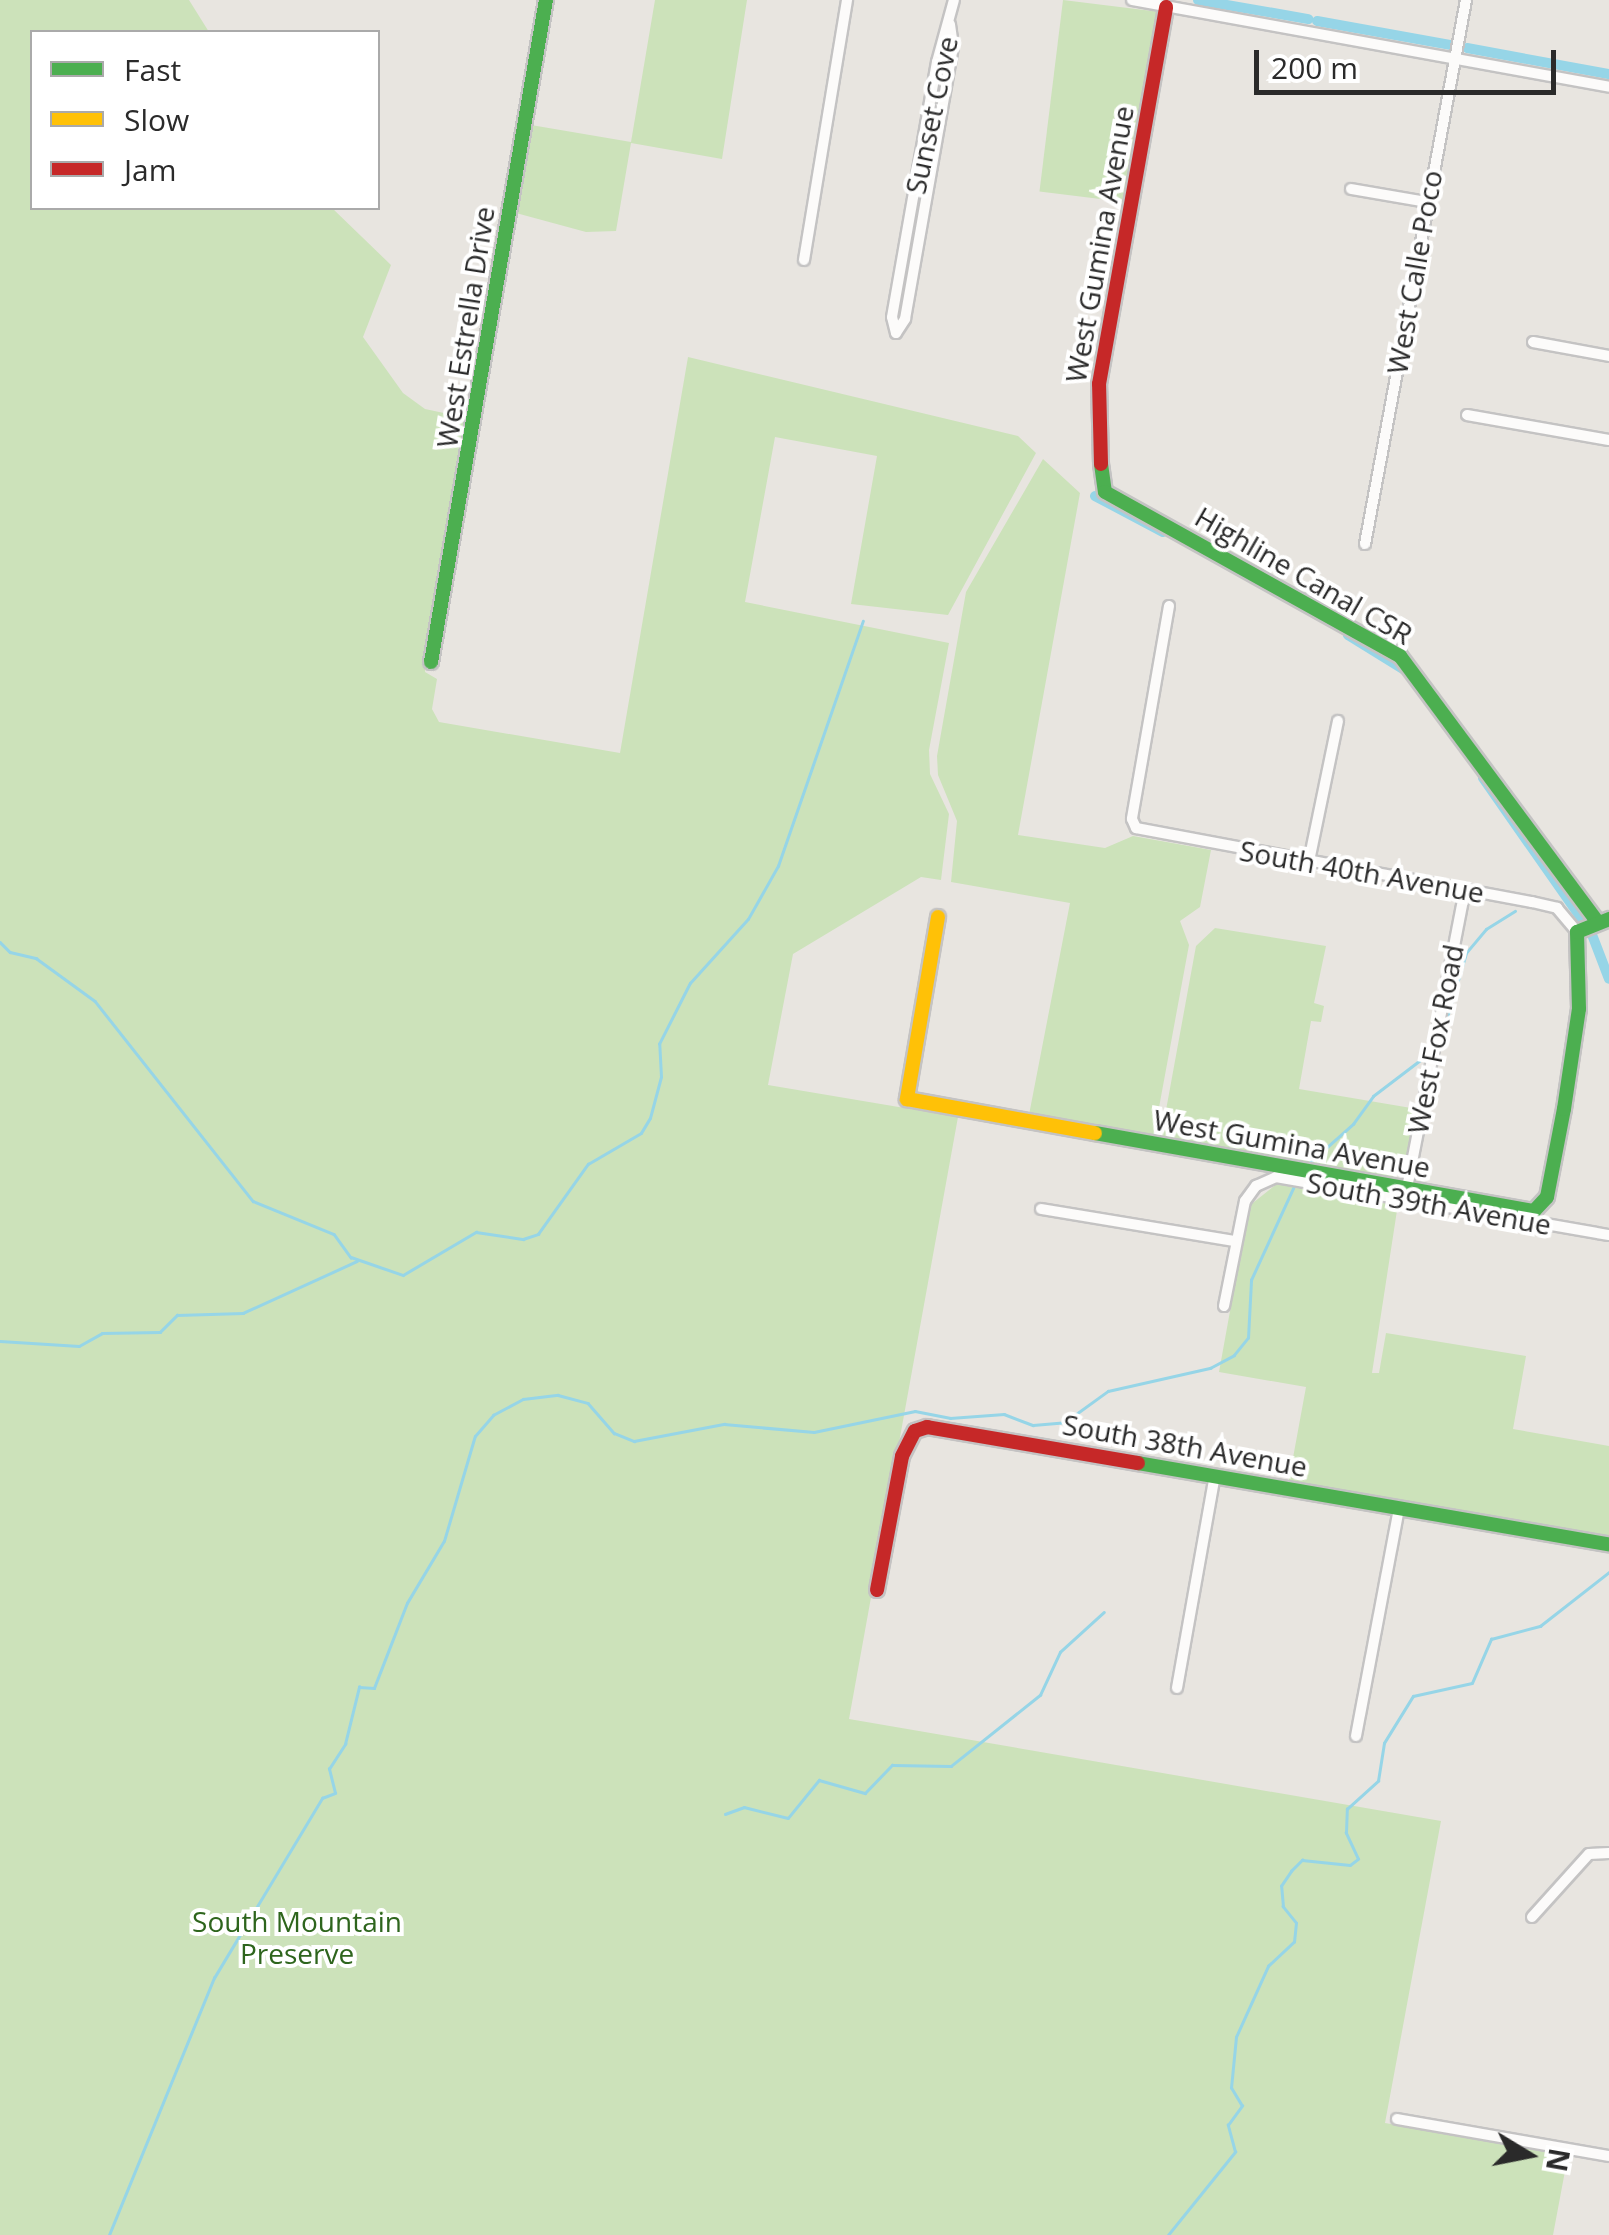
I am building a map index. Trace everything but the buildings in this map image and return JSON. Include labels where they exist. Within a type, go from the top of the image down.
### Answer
[{"type":"street","name":"West Estrella Drive","points":[[432,662],[546,0]]},
{"type":"street","points":[[804,260],[848,0]]},
{"type":"street","points":[[950,23],[954,0]]},
{"type":"street","points":[[1132,0],[1609,87]]},
{"type":"street","name":"West Calle Poco","points":[[1365,544],[1466,0]]},
{"type":"street","name":"West Gumina Avenue","points":[[1105,492],[1095,416],[1099,384],[1166,6]]},
{"type":"street","name":"Sunset Cove","points":[[950,23],[953,46],[905,319],[896,334],[892,317],[936,62],[950,23]]},
{"type":"street","points":[[1351,188],[1427,202]]},
{"type":"street","points":[[1532,342],[1609,356]]},
{"type":"street","points":[[1467,415],[1609,440]]},
{"type":"street","name":"Highline Canal CSR","points":[[1105,492],[1400,656],[1591,924]]},
{"type":"street","name":"South 40th Avenue","points":[[1168,606],[1132,819],[1136,828],[1557,908],[1591,924]]},
{"type":"street","points":[[1310,861],[1338,721]]},
{"type":"street","name":"West Fox Road","points":[[1406,1188],[1465,890]]},
{"type":"street","name":"West Gumina Avenue","points":[[938,917],[907,1099],[1534,1211],[1547,1197],[1591,924]]},
{"type":"street","name":"South 39th Avenue","points":[[1224,1306],[1235,1241],[1256,1186],[1276,1177],[1609,1235]]},
{"type":"street","points":[[1042,1208],[1235,1241]]},
{"type":"street","name":"South 38th Avenue","points":[[878,1590],[902,1456],[915,1430],[943,1429],[1609,1544]]},
{"type":"street","points":[[1177,1688],[1214,1475]]},
{"type":"street","points":[[1356,1736],[1398,1508]]},
{"type":"street","points":[[1532,1917],[1589,1854],[1609,1853]]},
{"type":"street","points":[[1398,2120],[1609,2156]]},
{"type":"green space","name":"South Mountain Preserve","points":[[0,0],[189,0],[208,30],[30,30],[30,210],[334,210],[391,265],[363,337],[403,393],[425,409],[472,419],[425,672],[437,679],[432,709],[439,722],[620,753],[688,357],[1018,436],[1036,453],[948,615],[851,604],[877,456],[775,437],[745,602],[949,643],[929,750],[930,774],[949,814],[941,880],[921,877],[793,954],[768,1085],[958,1117],[849,1719],[1441,1821],[1385,2123],[1568,2155],[1553,2235],[0,2235]]},
{"type":"green space","points":[[655,0],[747,0],[722,159],[631,143],[616,231],[586,232],[516,213],[531,125],[631,142]]},
{"type":"green space","points":[[1063,0],[1156,11],[1133,203],[1039,192]]},
{"type":"green space","points":[[1043,459],[1080,493],[1018,835],[1105,848],[1133,836],[1211,850],[1200,907],[1180,921],[1189,945],[1153,1140],[1028,1120],[1070,903],[951,882],[957,821],[938,775],[937,756],[966,592]]},
{"type":"green space","points":[[1215,928],[1326,946],[1314,1003],[1324,1006],[1321,1022],[1311,1021],[1299,1089],[1417,1109],[1407,1165],[1389,1180],[1160,1143],[1196,946]]},
{"type":"green space","points":[[1278,1183],[1398,1204],[1372,1373],[1379,1373],[1386,1333],[1526,1356],[1513,1429],[1609,1446],[1609,1537],[1288,1485],[1306,1387],[1219,1372],[1249,1206]]},
{"type":"waterway","points":[[1198,0],[1308,19]]},
{"type":"waterway","points":[[1317,21],[1450,45]]},
{"type":"waterway","points":[[1467,48],[1609,74]]},
{"type":"waterway","points":[[1095,496],[1163,532]]},
{"type":"waterway","points":[[0,942],[10,952],[36,958],[95,1001],[253,1201],[334,1234],[351,1257],[403,1275],[476,1232],[523,1239],[538,1234],[588,1164],[641,1133],[650,1118],[661,1077],[659,1044],[690,983],[748,919],[778,866],[863,621]]},
{"type":"waterway","points":[[1348,635],[1406,671]]},
{"type":"waterway","points":[[1483,778],[1591,932],[1609,979]]},
{"type":"waterway","points":[[1440,1041],[1466,953],[1486,929],[1515,911]]},
{"type":"waterway","points":[[1307,1165],[1353,1124],[1373,1096],[1423,1058]]},
{"type":"waterway","points":[[109,2235],[214,1978],[322,1798],[335,1793],[329,1769],[345,1744],[359,1687],[374,1688],[407,1603],[444,1541],[475,1436],[493,1415],[523,1399],[558,1395],[588,1403],[614,1433],[634,1441],[724,1424],[814,1432],[915,1411],[950,1418],[1004,1414],[1033,1425],[1065,1422],[1108,1391],[1210,1368],[1234,1355],[1248,1338],[1251,1280],[1295,1184]]},
{"type":"waterway","points":[[0,1341],[79,1346],[102,1333],[160,1332],[177,1315],[243,1313],[357,1261]]},
{"type":"waterway","points":[[1168,2235],[1235,2152],[1228,2125],[1242,2106],[1231,2088],[1236,2037],[1268,1966],[1294,1942],[1296,1923],[1283,1907],[1281,1886],[1302,1860],[1350,1865],[1358,1859],[1346,1833],[1347,1809],[1378,1781],[1384,1743],[1413,1696],[1472,1683],[1491,1639],[1540,1626],[1609,1572]]},
{"type":"waterway","points":[[725,1814],[744,1807],[788,1818],[819,1780],[865,1793],[892,1765],[951,1766],[1040,1695],[1060,1652],[1104,1612]]},
{"type":"traffic: fast","points":[[431,662],[546,0]]},
{"type":"traffic: fast","points":[[1101,464],[1105,492],[1400,656],[1596,920]]},
{"type":"traffic: fast","points":[[1095,1133],[1534,1211],[1547,1197],[1564,1109],[1579,1009],[1577,932],[1609,919]]},
{"type":"traffic: fast","points":[[1138,1463],[1609,1544]]},
{"type":"traffic: slow","points":[[938,917],[907,1099],[1095,1133]]},
{"type":"traffic: jam","points":[[1101,464],[1099,384],[1166,7]]},
{"type":"traffic: jam","points":[[877,1590],[902,1456],[915,1431],[927,1427],[1138,1463]]}]
